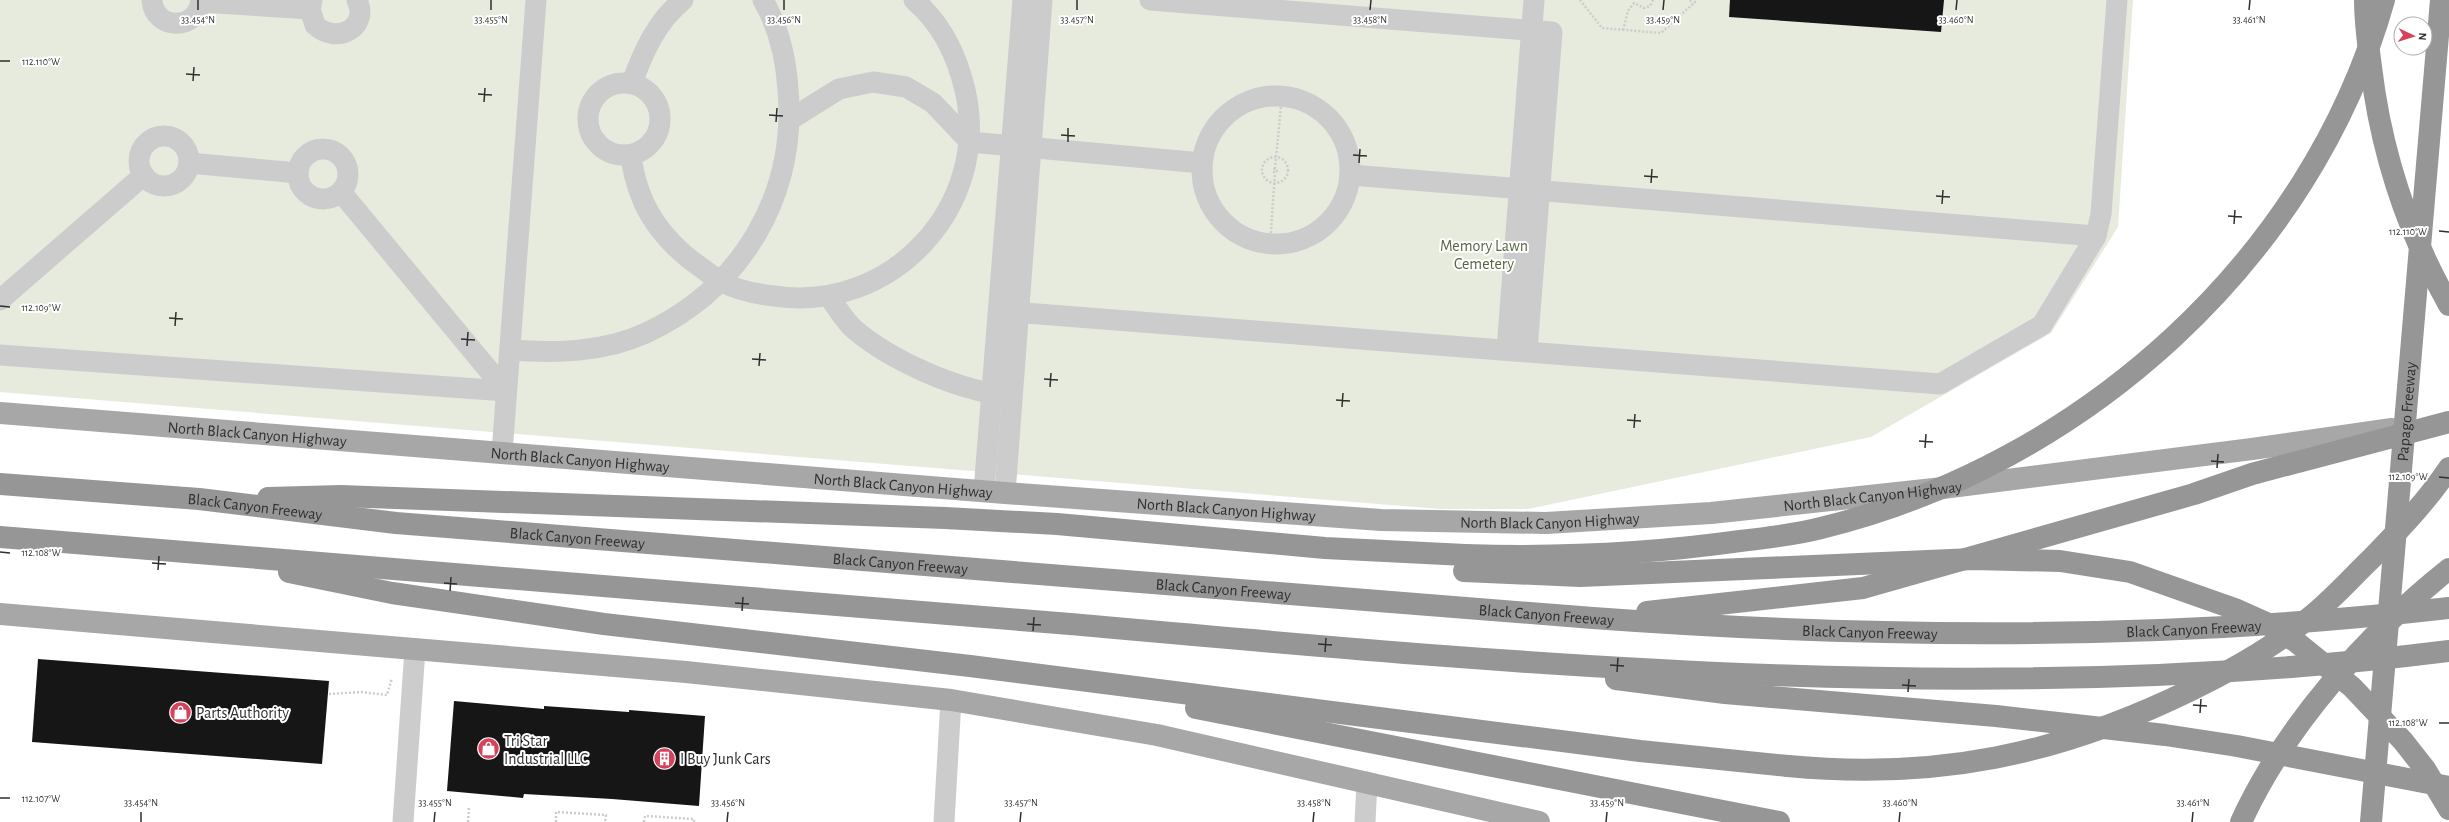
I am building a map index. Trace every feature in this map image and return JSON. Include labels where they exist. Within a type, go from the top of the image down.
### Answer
[{"type":"highway","points":[[2365,0],[2365,20],[2376,109],[2398,193],[2426,265],[2449,305]]},
{"type":"highway","points":[[1464,563],[1556,556],[1643,552],[1715,545],[1818,529],[1865,516],[1912,500],[1984,469],[2055,430],[2123,381],[2189,323],[2265,237],[2300,188],[2345,105],[2361,70],[2384,0]]},
{"type":"highway","name":"Papago Freeway","points":[[2370,822],[2441,0]]},
{"type":"highway","points":[[1593,618],[1863,588],[2194,494],[2252,474],[2449,421]]},
{"type":"highway","points":[[198,553],[392,593],[604,624],[970,666],[1110,685],[1640,751],[1824,770],[1889,770],[1970,764],[2024,753],[2067,740],[2120,723],[2156,708],[2256,656],[2308,619],[2333,598],[2405,524],[2449,468]]},
{"type":"highway","name":"Black Canyon Freeway","points":[[0,484],[199,499],[396,523],[1593,618],[1812,631],[2019,633],[2245,626],[2449,608]]},
{"type":"highway","points":[[199,499],[341,496],[898,516],[1057,524],[1325,548],[1580,576],[1974,559],[2060,561],[2130,572],[2202,596],[2257,619],[2295,641],[2318,658],[2352,687],[2404,740],[2425,769],[2449,808]]},
{"type":"highway","points":[[0,537],[945,613],[1506,662],[1895,679],[1995,680],[2269,669],[2449,651]]},
{"type":"highway","points":[[2241,822],[2266,774],[2296,726],[2320,696],[2398,613],[2449,569]]},
{"type":"highway","points":[[1506,662],[1663,686],[1996,716],[2165,735],[2260,750],[2449,787]]},
{"type":"highway","points":[[1110,685],[1213,712],[1779,822]]},
{"type":"main road","name":"North Black Canyon Highway","points":[[0,413],[995,492],[1381,520],[1546,523],[1711,513],[1943,488],[2245,450],[2449,421]]},
{"type":"main road","points":[[0,614],[686,672],[951,700],[1157,735],[1539,822]]},
{"type":"street","points":[[152,0],[154,10],[159,17],[173,24],[181,24],[195,16],[201,1],[311,4],[315,25],[321,31],[337,35],[353,28],[360,12],[357,0]]},
{"type":"street","points":[[502,452],[536,0]]},
{"type":"street","points":[[632,82],[650,39],[674,7],[683,0]]},
{"type":"street","points":[[510,350],[555,353],[601,347],[638,336],[685,311],[721,281],[750,246],[771,207],[785,164],[791,119],[786,64],[769,11],[763,0]]},
{"type":"street","points":[[630,155],[640,194],[659,229],[687,258],[721,281],[754,294],[791,299],[829,296],[871,282],[897,268],[925,243],[950,206],[962,179],[970,142],[969,105],[961,70],[945,37],[923,8],[914,0]]},
{"type":"street","points":[[995,492],[1013,395],[1009,312],[1021,147],[1023,0]]},
{"type":"street","points":[[1021,147],[1042,0]]},
{"type":"street","points":[[1150,0],[1552,32],[1540,190],[1517,350]]},
{"type":"street","points":[[1517,350],[1520,188],[1534,0]]},
{"type":"street","points":[[1009,312],[1517,350],[1940,384],[2042,325],[2096,236],[2101,214],[2117,0]]},
{"type":"street","points":[[620,82],[632,82],[650,92],[660,109],[661,120],[659,130],[652,143],[639,152],[630,155],[618,155],[607,151],[598,144],[591,134],[588,124],[592,101],[599,92],[609,85],[620,82]]},
{"type":"street","points":[[791,119],[839,89],[873,82],[906,88],[933,103],[970,142],[1202,163]]},
{"type":"street","points":[[1269,95],[1282,96],[1295,97],[1318,108],[1337,126],[1348,149],[1351,175],[1346,198],[1334,218],[1316,234],[1294,243],[1270,245],[1247,239],[1227,227],[1212,209],[1203,186],[1202,163],[1208,138],[1223,116],[1244,102],[1269,95]]},
{"type":"street","points":[[158,137],[173,138],[180,142],[188,155],[189,163],[183,177],[170,185],[156,184],[144,175],[139,160],[141,152],[150,140],[158,137]]},
{"type":"street","points":[[317,150],[333,152],[340,156],[348,169],[348,177],[341,192],[334,197],[318,199],[303,190],[298,173],[304,159],[310,153],[317,150]]},
{"type":"street","points":[[189,163],[298,173]]},
{"type":"street","points":[[0,300],[144,175]]},
{"type":"street","points":[[1351,175],[2096,236]]},
{"type":"street","points":[[341,192],[506,391]]},
{"type":"street","points":[[829,296],[854,330],[905,363],[992,394],[1013,395]]},
{"type":"street","points":[[995,492],[992,394],[1009,312]]},
{"type":"street","points":[[0,355],[506,391]]},
{"type":"street","points":[[403,822],[415,649]]},
{"type":"street","points":[[944,822],[951,700]]},
{"type":"street","points":[[1365,822],[1367,782]]},
{"type":"path","points":[[1580,0],[1602,28],[1661,33],[1693,4],[1694,0]]},
{"type":"path","points":[[1623,30],[1628,11],[1634,3],[1644,8],[1650,6],[1653,0]]},
{"type":"path","points":[[1690,0],[1693,4]]},
{"type":"path","points":[[1270,245],[1275,172],[1278,169],[1275,168],[1282,96]]},
{"type":"path","points":[[1276,157],[1286,162],[1288,174],[1280,182],[1274,183],[1266,178],[1262,169],[1267,160],[1276,157]]},
{"type":"path","points":[[329,694],[361,692],[387,695],[393,676]]},
{"type":"path","points":[[468,822],[469,806]]},
{"type":"path","points":[[556,822],[556,812],[606,814],[605,822]]},
{"type":"path","points":[[644,822],[645,816],[694,820],[694,822]]},
{"type":"green space","name":"Memory Lawn Cemetery","points":[[0,0],[2133,0],[2118,227],[2051,333],[1871,437],[1528,509],[1440,509],[0,392]]},
{"type":"building","points":[[1730,0],[1944,0],[1941,32],[1729,17]]},
{"type":"building","name":"Parts Authority","points":[[38,659],[329,681],[322,764],[32,742]]},
{"type":"building","points":[[454,701],[544,709],[544,706],[629,712],[629,710],[705,716],[699,806],[524,794],[523,798],[447,791]]},
{"type":"place","name":"Parts Authority","points":[[180,712]]},
{"type":"place","name":"Tri Star Industrial LLC","points":[[489,749]]},
{"type":"place","name":"I Buy Junk Cars","points":[[664,758]]}]
